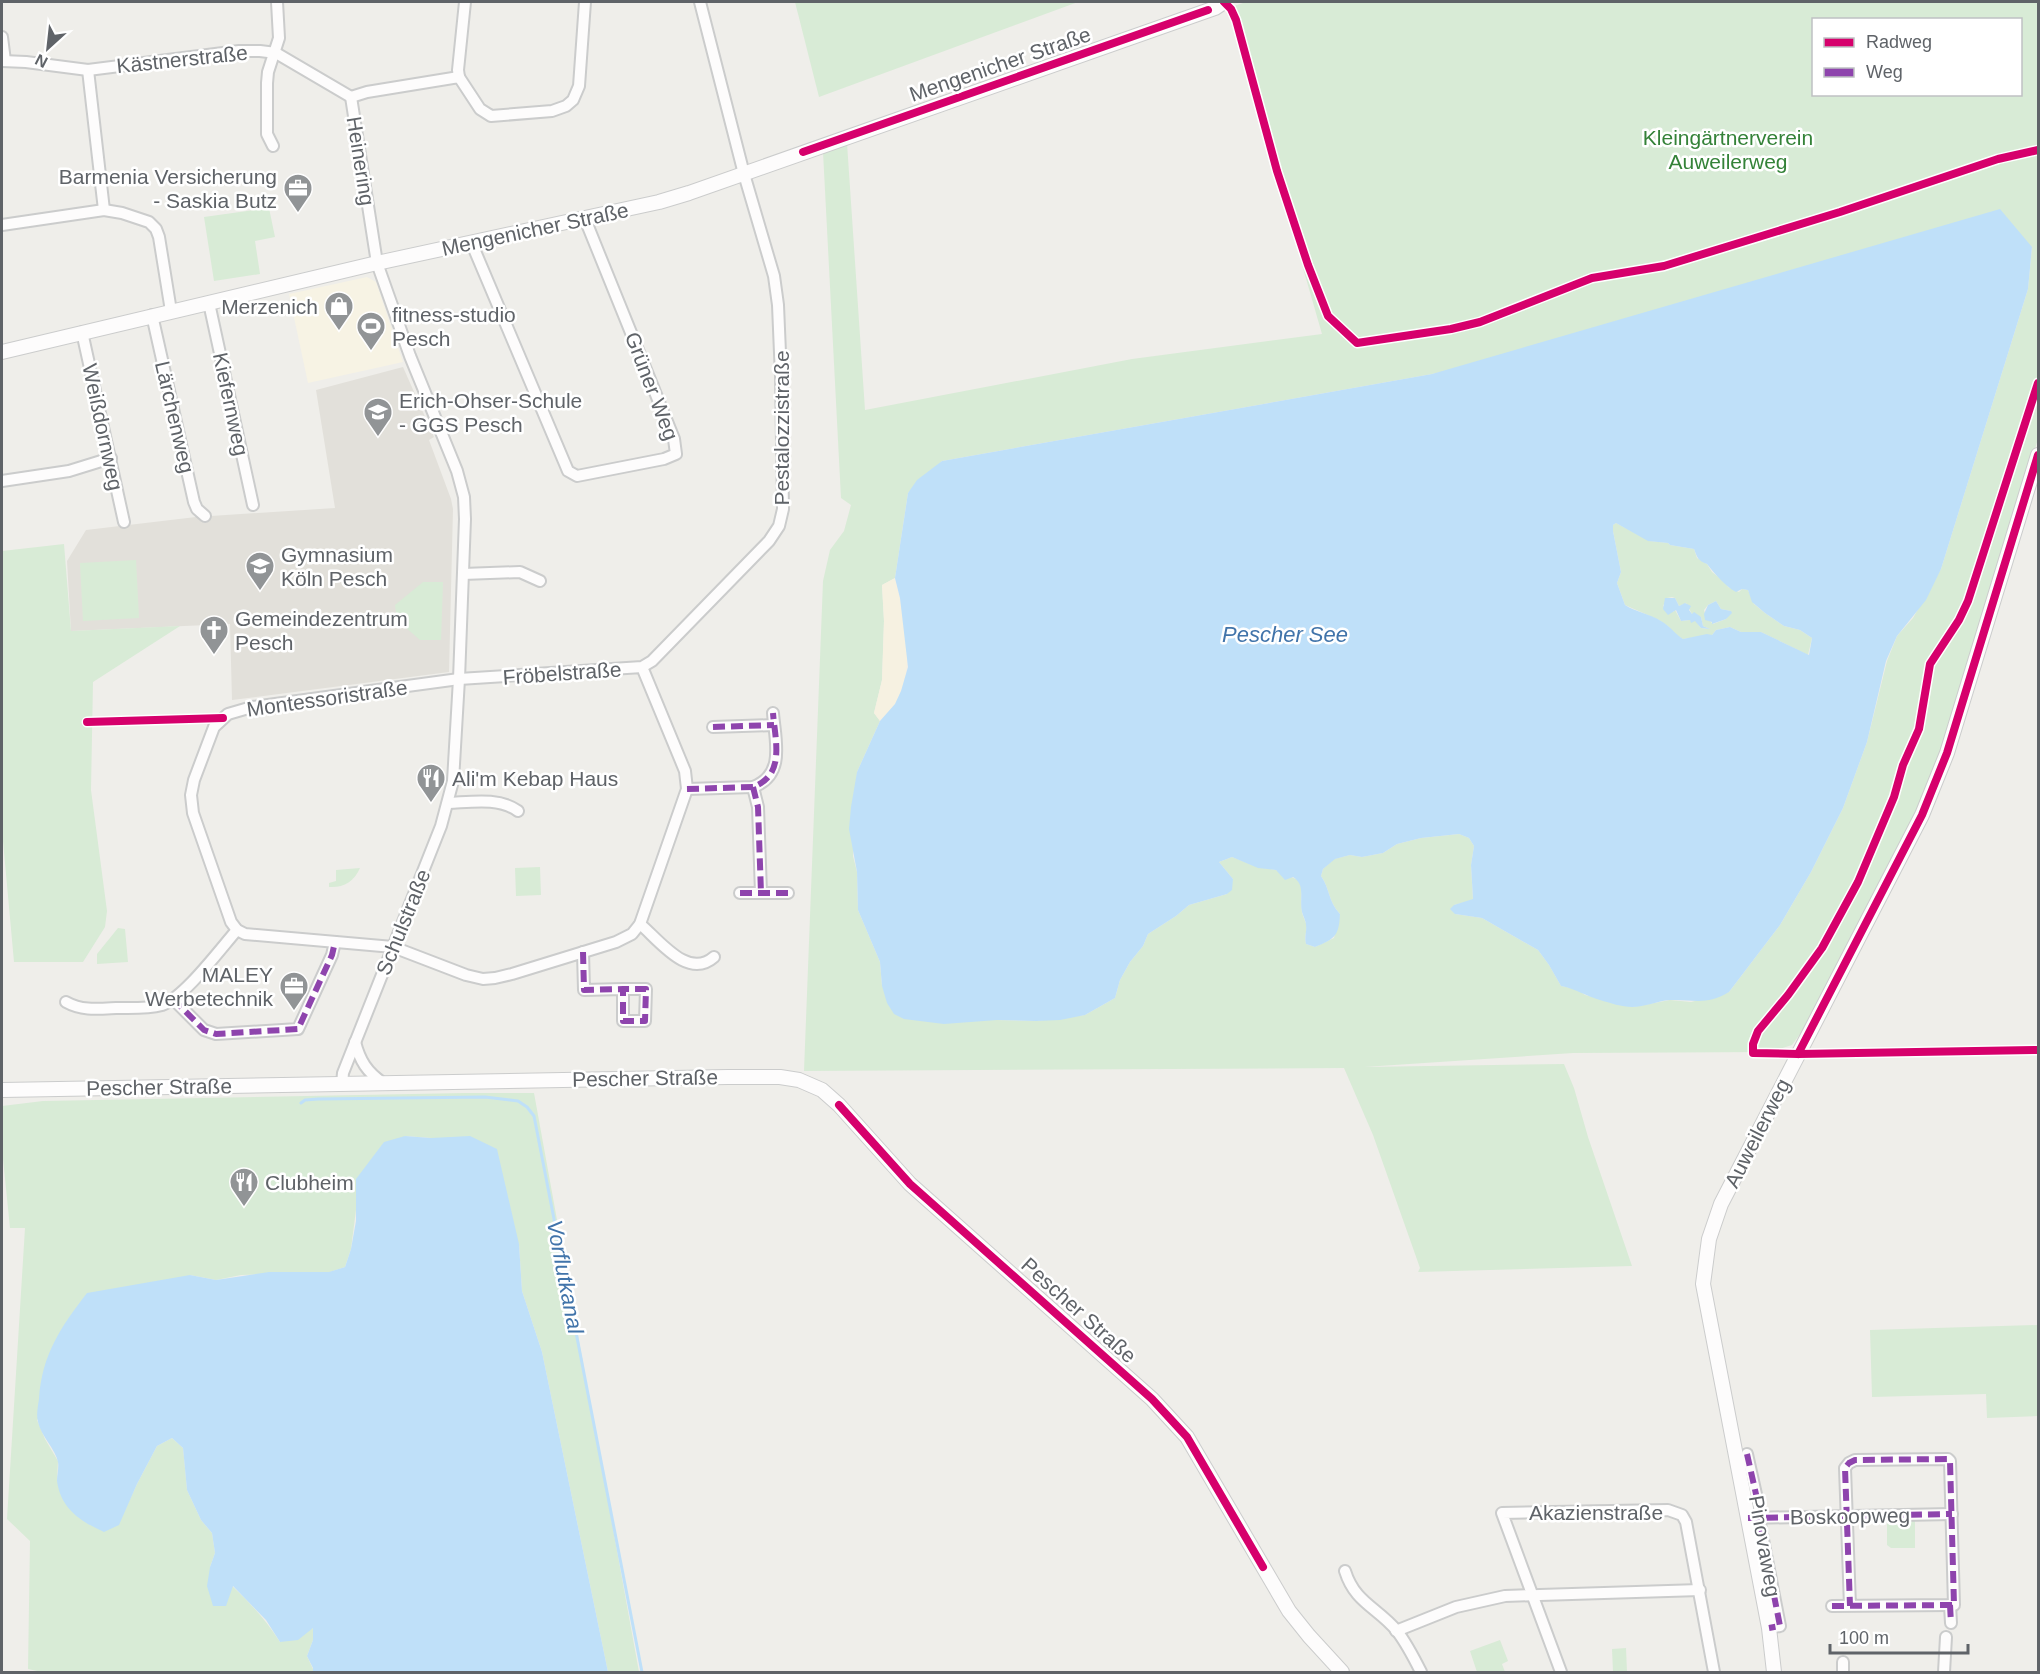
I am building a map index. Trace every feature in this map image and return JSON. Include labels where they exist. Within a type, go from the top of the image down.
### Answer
[{"type":"street","points":[[273,146],[267,134],[267,83],[268,72],[279,38],[277,2]]},
{"type":"street","points":[[465,2],[459,77],[480,109],[491,116],[552,111],[566,106],[573,100],[579,86],[585,2]]},
{"type":"street","name":"Pestalozzistraße","points":[[642,667],[652,661],[769,541],[779,526],[783,509],[778,305],[774,276],[744,174],[700,2]]},
{"type":"street","name":"Mengenicher Straße","points":[[2,352],[377,263],[659,202],[1215,8],[1224,2]]},
{"type":"street","points":[[2,38],[3,61]]},
{"type":"street","name":"Kästnerstraße","points":[[3,61],[88,70],[239,51],[276,53]]},
{"type":"street","points":[[276,53],[351,97]]},
{"type":"street","name":"Kästnerstraße","points":[[88,70],[104,210]]},
{"type":"street","name":"Heinering","points":[[377,263],[351,97],[367,92],[459,77]]},
{"type":"street","points":[[2,225],[104,210],[149,222],[156,229],[159,237],[171,311]]},
{"type":"street","name":"Grüner Weg","points":[[472,244],[568,471],[577,476],[664,459],[676,454],[676,447],[585,219]]},
{"type":"street","name":"Schulstraße","points":[[342,1084],[343,1073],[355,1041],[449,803],[453,781],[459,679],[465,519],[462,488],[395,317],[377,263]]},
{"type":"street","name":"Kiefernweg","points":[[209,303],[253,505]]},
{"type":"street","name":"Lärchenweg","points":[[152,315],[194,502],[197,509],[205,516]]},
{"type":"street","name":"Weißdornweg","points":[[82,332],[124,522]]},
{"type":"street","name":"Auweilerweg","points":[[1774,1672],[1754,1518],[1703,1284],[1709,1239],[1721,1204],[1922,815],[1947,753],[2038,455]]},
{"type":"street","points":[[2,481],[69,471],[111,458]]},
{"type":"street","points":[[463,574],[520,572],[540,581]]},
{"type":"street","name":"Fröbelstraße","points":[[459,679],[642,667],[685,771],[687,789]]},
{"type":"street","name":"Montessoristraße","points":[[237,930],[231,922],[191,804],[194,780],[214,728],[220,720],[228,714],[252,707],[459,679]]},
{"type":"street","points":[[66,1002],[74,1007],[85,1009],[153,1007],[173,999],[237,930],[245,934],[393,947],[466,975],[483,979],[512,974],[616,942],[632,934],[640,924],[687,789],[753,787],[762,784],[774,771],[777,761],[773,713]]},
{"type":"street","points":[[713,727],[774,725]]},
{"type":"street","points":[[753,787],[758,807],[761,893]]},
{"type":"street","points":[[449,803],[498,802],[518,811]]},
{"type":"street","points":[[740,893],[788,893]]},
{"type":"street","points":[[640,924],[686,963],[696,965],[707,963],[714,957]]},
{"type":"street","points":[[173,999],[204,1029],[216,1034],[298,1029],[332,955],[335,942]]},
{"type":"street","points":[[583,952],[584,990],[623,989]]},
{"type":"street","points":[[355,1041],[359,1056],[369,1073],[383,1083]]},
{"type":"street","name":"Pescher Straße","points":[[2,1090],[780,1077],[809,1083],[822,1090],[839,1105],[910,1184],[1152,1399],[1187,1437],[1288,1611],[1342,1672]]},
{"type":"street","name":"Pinovaweg","points":[[1747,1454],[1754,1518]]},
{"type":"street","points":[[1832,1606],[1850,1606],[1954,1605],[1952,1463],[1948,1459],[1855,1460],[1849,1462],[1845,1468],[1850,1606]]},
{"type":"street","name":"Akazienstraße","points":[[1533,1594],[1502,1512],[1676,1512],[1682,1515],[1686,1522],[1714,1672]]},
{"type":"street","name":"Boskoopweg","points":[[1754,1518],[1952,1514]]},
{"type":"street","points":[[1345,1571],[1349,1585],[1355,1594],[1383,1616],[1396,1631],[1408,1646],[1421,1672]]},
{"type":"street","points":[[1396,1631],[1456,1607],[1505,1596],[1700,1590]]},
{"type":"street","points":[[1533,1594],[1561,1672]]},
{"type":"street","points":[[1950,1605],[1951,1623]]},
{"type":"street","points":[[1944,1672],[1946,1637]]},
{"type":"shaded area","points":[[367,277],[376,282],[403,362],[308,383],[289,294]]},
{"type":"shaded area","name":"Gymnasium Köln Pesch","points":[[403,367],[434,437],[429,440],[453,509],[449,672],[232,700],[230,624],[71,631],[67,561],[86,530],[196,517],[335,508],[316,390]]},
{"type":"green space","points":[[795,2],[1078,2],[819,97]]},
{"type":"green space","name":"Kleingärtnerverein Auweilerweg","points":[[1246,2],[2038,2],[2038,439],[1942,749],[1911,827],[1809,1022],[1792,1045],[1770,1052],[1573,1053],[1364,1067],[1564,1064],[1574,1088],[1588,1137],[1632,1266],[1418,1272],[1420,1268],[1373,1135],[1344,1068],[804,1071],[823,581],[830,550],[844,531],[851,505],[841,498],[823,152],[847,143],[865,410],[1132,359],[1322,334],[1228,8]],"holes":[[[2032,247],[2028,289],[1941,569],[1913,618],[1897,636],[1887,661],[1867,742],[1843,808],[1811,872],[1780,925],[1729,992],[1691,1002],[1670,1000],[1633,1007],[1585,995],[1577,989],[1561,986],[1538,950],[1482,918],[1455,914],[1454,905],[1473,900],[1471,865],[1474,846],[1469,838],[1459,834],[1421,838],[1397,844],[1383,853],[1362,857],[1350,855],[1334,859],[1323,869],[1321,876],[1340,914],[1334,938],[1315,947],[1306,944],[1307,926],[1302,913],[1302,888],[1298,880],[1276,870],[1258,867],[1232,857],[1219,862],[1233,879],[1227,894],[1189,905],[1148,934],[1143,946],[1130,962],[1120,980],[1115,998],[1085,1015],[1036,1021],[997,1020],[882,986],[880,962],[858,910],[857,872],[853,856],[857,772],[880,721],[874,713],[882,680],[884,621],[882,585],[895,578],[908,493],[942,461],[1432,374]]]},
{"type":"green space","points":[[269,208],[275,237],[255,241],[260,274],[214,281],[204,217]]},
{"type":"green space","points":[[1616,523],[1650,541],[1694,549],[1697,558],[1707,564],[1728,587],[1739,592],[1742,589],[1748,590],[1754,604],[1765,613],[1784,626],[1800,630],[1812,638],[1808,655],[1761,632],[1741,632],[1730,627],[1716,630],[1712,635],[1683,639],[1659,620],[1625,605],[1617,583],[1621,572],[1613,525]],"holes":[[[1672,597],[1679,606],[1686,603],[1692,614],[1701,617],[1703,626],[1710,629],[1701,628],[1695,620],[1681,621],[1675,610],[1673,612],[1663,606],[1667,598]],[[1716,601],[1721,609],[1731,611],[1726,619],[1713,624],[1706,617],[1704,610]]]},
{"type":"green space","points":[[64,544],[71,631],[180,626],[93,682],[91,790],[107,911],[105,927],[83,962],[14,962],[2,830],[2,551]]},
{"type":"green space","points":[[136,560],[139,618],[83,621],[80,563]]},
{"type":"green space","points":[[423,582],[443,582],[441,640],[420,640],[397,620],[395,605]]},
{"type":"green space","points":[[540,867],[541,895],[516,896],[515,868]]},
{"type":"green space","points":[[360,868],[348,883],[329,887],[329,883],[336,881],[336,870]]},
{"type":"green space","points":[[118,928],[125,929],[128,962],[97,964],[97,954]]},
{"type":"green space","points":[[534,1093],[639,1672],[608,1672],[542,1352],[522,1291],[519,1244],[431,1138],[405,1136],[357,1202],[351,1249],[345,1267],[330,1272],[241,1275],[216,1280],[190,1275],[37,1420],[58,1461],[57,1481],[118,1525],[157,1446],[172,1438],[183,1448],[187,1490],[201,1520],[212,1533],[215,1553],[210,1567],[248,1602],[280,1642],[313,1628],[313,1640],[307,1656],[313,1672],[42,1672],[28,1669],[30,1541],[7,1519],[25,1228],[10,1228],[2,1149],[2,1106],[43,1101]]},
{"type":"green space","points":[[2038,1325],[2038,1416],[1987,1418],[1986,1394],[1872,1397],[1870,1330]]},
{"type":"green space","points":[[1915,1519],[1915,1548],[1891,1548],[1887,1545],[1887,1520]]},
{"type":"green space","points":[[1500,1640],[1508,1661],[1502,1664],[1505,1672],[1477,1672],[1470,1651]]},
{"type":"green space","points":[[1626,1648],[1627,1672],[1613,1672],[1612,1649]]},
{"type":"sand","points":[[895,578],[907,641],[906,674],[896,703],[880,721],[874,713],[882,680],[884,621],[882,585]]},
{"type":"water","name":"Pescher See","points":[[2000,209],[2032,247],[2028,289],[1941,569],[1926,600],[1897,636],[1886,661],[1867,742],[1843,808],[1811,872],[1780,925],[1729,992],[1713,999],[1670,1000],[1632,1007],[1620,1006],[1561,986],[1538,950],[1482,918],[1455,914],[1450,909],[1454,905],[1473,899],[1471,865],[1474,846],[1469,838],[1459,834],[1421,838],[1397,844],[1383,853],[1362,857],[1350,855],[1335,859],[1323,869],[1321,876],[1340,914],[1337,932],[1327,942],[1315,947],[1306,944],[1306,923],[1302,912],[1301,888],[1297,880],[1293,877],[1285,880],[1276,870],[1258,868],[1232,857],[1219,862],[1233,879],[1232,890],[1227,894],[1189,905],[1148,934],[1143,946],[1130,962],[1120,980],[1115,998],[1085,1015],[1060,1020],[997,1020],[944,1024],[904,1019],[894,1014],[887,1003],[882,986],[880,962],[858,910],[857,872],[849,829],[857,772],[880,721],[895,704],[908,667],[900,598],[895,578],[908,493],[917,480],[942,461],[1432,374]],"holes":[[[1616,523],[1648,541],[1694,549],[1700,560],[1707,564],[1728,587],[1736,592],[1742,589],[1748,590],[1752,602],[1765,613],[1784,626],[1800,630],[1812,638],[1809,655],[1761,632],[1741,632],[1730,627],[1716,630],[1712,635],[1683,639],[1661,621],[1625,605],[1617,583],[1621,572],[1613,525]]]},
{"type":"water","points":[[1665,598],[1675,598],[1679,606],[1685,603],[1691,606],[1689,610],[1692,614],[1694,612],[1701,617],[1703,626],[1710,629],[1701,628],[1695,621],[1691,623],[1690,620],[1681,621],[1676,610],[1668,615],[1663,609]]},
{"type":"water","points":[[1716,601],[1721,609],[1732,613],[1726,619],[1712,624],[1705,620],[1704,614],[1708,605]]},
{"type":"water","points":[[405,1136],[431,1138],[470,1136],[497,1149],[519,1244],[522,1291],[542,1352],[608,1672],[313,1672],[307,1656],[313,1640],[313,1628],[298,1640],[280,1642],[266,1620],[233,1586],[226,1606],[213,1606],[207,1586],[215,1553],[212,1533],[201,1520],[187,1490],[183,1448],[172,1438],[157,1446],[119,1525],[104,1532],[87,1523],[67,1507],[59,1491],[57,1457],[42,1432],[37,1419],[37,1410],[44,1368],[54,1342],[87,1293],[190,1275],[216,1280],[269,1272],[329,1272],[345,1267],[356,1221],[356,1179],[384,1142]]},
{"type":"waterway","name":"Vorflutkanal","points":[[301,1103],[305,1100],[318,1099],[485,1097],[518,1101],[534,1116],[642,1672]]},
{"type":"marked path","points":[[687,789],[753,787],[763,781],[770,774],[776,756],[773,713]]},
{"type":"marked path","points":[[713,727],[774,725]]},
{"type":"marked path","points":[[753,787],[758,807],[761,893]]},
{"type":"marked path","points":[[740,893],[788,893]]},
{"type":"marked path","points":[[173,999],[204,1030],[216,1034],[298,1029],[332,955],[335,942]]},
{"type":"marked path","points":[[583,952],[584,990],[623,989],[623,1021],[645,1021],[646,989],[623,989]]},
{"type":"marked path","points":[[1747,1454],[1760,1512],[1760,1524],[1780,1626],[1769,1628]]},
{"type":"marked path","points":[[1832,1606],[1950,1605],[1954,1605],[1950,1461],[1948,1459],[1855,1460],[1845,1468],[1850,1606]]},
{"type":"marked path","points":[[1748,1518],[1952,1514]]},
{"type":"marked path","points":[[1950,1605],[1951,1623]]},
{"type":"cycle path","points":[[1224,2],[1231,9],[1236,20],[1277,171],[1308,265],[1328,316],[1357,343],[1451,329],[1480,322],[1592,278],[1664,266],[1840,212],[1998,159],[2038,150]]},
{"type":"cycle path","points":[[803,152],[1208,10]]},
{"type":"cycle path","points":[[2038,383],[1968,601],[1959,620],[1930,664],[1919,729],[1903,765],[1894,797],[1858,882],[1822,948],[1758,1031],[1753,1044],[1753,1053],[2038,1050]]},
{"type":"cycle path","points":[[1798,1054],[1922,815],[1947,753],[2038,455]]},
{"type":"cycle path","points":[[87,722],[223,718]]},
{"type":"cycle path","points":[[839,1105],[910,1184],[1152,1399],[1187,1437],[1263,1567]]},
{"type":"place","name":"Barmenia Versicherung - Saskia Butz","points":[[298,214]]},
{"type":"place","name":"Merzenich","points":[[339,332]]},
{"type":"place","name":"fitness-studio Pesch","points":[[371,352]]},
{"type":"place","name":"Erich-Ohser-Schule - GGS Pesch","points":[[378,438]]},
{"type":"place","name":"Gymnasium Köln Pesch","points":[[260,592]]},
{"type":"place","name":"Gemeindezentrum Pesch","points":[[214,656]]},
{"type":"place","name":"Ali'm Kebap Haus","points":[[431,804]]},
{"type":"place","name":"MALEY Werbetechnik","points":[[294,1012]]},
{"type":"place","name":"Clubheim","points":[[244,1208]]}]
